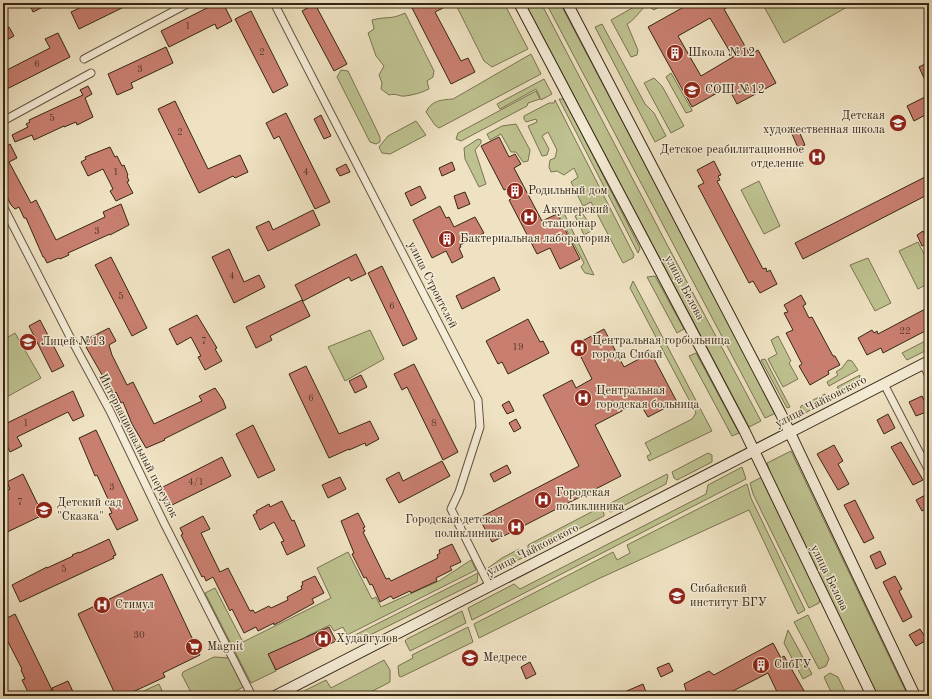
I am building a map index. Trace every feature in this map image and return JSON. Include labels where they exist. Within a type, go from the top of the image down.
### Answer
[{"type":"main road","name":"улица Белова","points":[[519,3],[754,451],[872,696]]},
{"type":"main road","points":[[567,3],[790,433],[914,696]]},
{"type":"main road","name":"улица Чайковского","points":[[275,696],[926,362]]},
{"type":"street","points":[[84,59],[189,3]]},
{"type":"street","name":"улица Строителей","points":[[274,3],[478,400],[480,428],[459,492],[451,509],[490,587]]},
{"type":"street","points":[[3,121],[91,73]]},
{"type":"street","name":"Интернациональный переулок","points":[[3,206],[110,411],[164,523],[252,696]]},
{"type":"street","points":[[926,362],[929,376]]},
{"type":"street","points":[[884,384],[929,471]]},
{"type":"green space","points":[[455,3],[504,3],[528,49],[492,67],[484,61]]},
{"type":"green space","points":[[525,3],[541,3],[761,421],[749,427]]},
{"type":"green space","points":[[546,3],[560,3],[776,413],[765,418]]},
{"type":"green space","points":[[641,3],[665,3],[654,10],[647,5],[633,20],[627,24],[638,50],[637,55],[631,57],[611,20]]},
{"type":"green space","points":[[762,3],[854,3],[784,43]]},
{"type":"green space","points":[[405,13],[434,71],[433,77],[427,81],[429,89],[423,92],[405,96],[394,94],[389,95],[381,89],[382,83],[379,75],[384,66],[376,56],[368,33],[374,29],[372,20],[392,17]]},
{"type":"green space","points":[[602,24],[645,104],[654,113],[666,136],[655,142],[595,27]]},
{"type":"green space","points":[[531,54],[541,74],[439,128],[435,125],[426,112],[434,103],[441,100],[453,99]]},
{"type":"green space","points":[[341,70],[348,71],[380,137],[380,142],[376,144],[370,142],[337,77]]},
{"type":"green space","points":[[671,73],[692,111],[686,113],[666,77]]},
{"type":"green space","points":[[654,78],[662,86],[684,126],[671,133],[644,83]]},
{"type":"green space","points":[[544,79],[552,94],[541,100],[536,89],[500,109],[497,104]]},
{"type":"green space","points":[[536,91],[540,99],[528,103],[527,106],[461,141],[456,139],[458,133]]},
{"type":"green space","points":[[559,99],[564,99],[640,248],[638,253]]},
{"type":"green space","points":[[555,100],[634,255],[633,258],[623,263],[591,202],[583,206],[571,182],[578,177],[574,168],[564,175],[557,171],[551,172],[549,167],[550,160],[555,158],[557,150],[548,132],[542,136],[549,149],[547,155],[542,156],[528,126],[537,122],[536,119],[526,122],[524,119],[524,116],[549,103],[554,103]]},
{"type":"green space","points":[[416,121],[426,135],[390,154],[382,153],[379,147],[388,136]]},
{"type":"green space","points":[[516,124],[530,150],[528,161],[523,162],[516,152],[511,152],[501,134],[490,140],[487,134],[502,126]]},
{"type":"green space","points":[[478,139],[481,140],[481,143],[475,150],[486,184],[479,187],[465,159],[464,148]]},
{"type":"green space","points":[[759,181],[780,226],[764,234],[741,190]]},
{"type":"green space","points":[[562,209],[594,275],[585,273],[581,267],[584,263],[556,210]]},
{"type":"green space","points":[[582,213],[590,224],[591,231],[584,235],[575,216]]},
{"type":"green space","points":[[918,242],[929,264],[929,283],[918,289],[899,251]]},
{"type":"green space","points":[[868,258],[891,303],[875,311],[850,265]]},
{"type":"green space","points":[[655,276],[684,329],[677,333],[647,277]]},
{"type":"green space","points":[[633,281],[712,431],[649,461],[647,456],[651,454],[645,443],[692,419],[696,413],[630,288]]},
{"type":"green space","points":[[370,330],[384,359],[345,381],[328,347]]},
{"type":"green space","points":[[15,333],[41,378],[3,399],[3,340]]},
{"type":"green space","points":[[778,336],[791,361],[789,363],[798,379],[783,387],[768,359],[777,354],[771,340]]},
{"type":"green space","points":[[929,339],[929,349],[907,360],[902,353]]},
{"type":"green space","points":[[696,353],[739,433],[732,436],[689,356]]},
{"type":"green space","points":[[765,359],[790,407],[787,408],[761,360]]},
{"type":"green space","points":[[848,360],[852,361],[858,370],[829,386],[827,382],[838,375],[836,372],[842,368]]},
{"type":"green space","points":[[860,375],[858,385],[842,394],[837,387]]},
{"type":"green space","points":[[825,394],[828,401],[805,413],[799,414],[801,406]]},
{"type":"green space","points":[[791,451],[908,696],[877,696],[770,472],[767,463]]},
{"type":"green space","points":[[708,453],[712,455],[712,462],[677,480],[674,478],[672,472]]},
{"type":"green space","points":[[742,467],[746,479],[472,620],[468,608],[514,584],[520,589],[706,494],[708,485]]},
{"type":"green space","points":[[667,474],[666,484],[611,512],[609,511],[607,505]]},
{"type":"green space","points":[[762,477],[820,599],[819,603],[809,608],[753,494],[750,483]]},
{"type":"green space","points":[[747,484],[751,498],[805,610],[798,614],[749,510],[598,579],[479,638],[474,624],[613,552],[617,560],[630,553],[627,545]]},
{"type":"green space","points":[[599,508],[604,513],[604,516],[530,554],[528,551],[528,545]]},
{"type":"green space","points":[[519,549],[524,552],[526,556],[499,570],[488,568],[502,558]]},
{"type":"green space","points":[[348,552],[372,599],[376,597],[381,607],[439,581],[471,560],[476,570],[347,635],[343,627],[334,631],[330,625],[307,636],[310,642],[272,662],[276,671],[251,683],[205,593],[215,588],[243,642],[331,598],[317,568]]},
{"type":"green space","points":[[478,573],[477,582],[356,642],[349,638]]},
{"type":"green space","points":[[462,611],[466,623],[410,651],[405,641],[407,639]]},
{"type":"green space","points":[[808,615],[829,659],[826,666],[819,669],[794,622]]},
{"type":"green space","points":[[468,627],[473,642],[401,677],[399,676],[398,666],[413,658],[412,655]]},
{"type":"green space","points":[[788,630],[812,674],[803,679],[784,643]]},
{"type":"green space","points":[[214,657],[229,658],[243,687],[227,696],[193,696],[182,675],[183,672]]},
{"type":"green space","points":[[384,660],[390,670],[390,682],[363,696],[294,696],[326,680],[331,688]]},
{"type":"green space","points":[[830,673],[838,677],[847,696],[833,696],[824,677]]},
{"type":"green space","points":[[159,684],[163,693],[161,696],[133,696]]},
{"type":"building","points":[[29,3],[51,3],[33,12]]},
{"type":"building","points":[[90,3],[132,3],[79,29],[71,12]]},
{"type":"building","points":[[217,3],[223,3],[232,21],[217,29],[215,24],[169,47],[161,31]]},
{"type":"building","points":[[417,3],[440,3],[443,8],[435,12],[461,61],[468,58],[475,72],[451,84],[411,6]]},
{"type":"building","name":"Школа №12","points":[[691,3],[736,3],[724,9],[750,55],[758,50],[776,83],[737,104],[728,87],[692,107],[648,27]],"holes":[[[710,18],[733,57],[701,76],[678,36]]]},
{"type":"building","points":[[315,4],[347,64],[334,71],[302,11]]},
{"type":"building","points":[[251,11],[288,85],[273,93],[235,19]]},
{"type":"building","points":[[9,27],[14,36],[3,42],[3,31]]},
{"type":"building","points":[[58,33],[70,57],[3,91],[3,72],[50,48],[45,39]]},
{"type":"building","points":[[166,47],[173,63],[131,83],[133,88],[117,95],[108,74]]},
{"type":"building","points":[[929,62],[929,89],[919,67]]},
{"type":"building","points":[[88,86],[92,94],[85,98],[93,117],[77,125],[76,122],[64,126],[34,140],[32,135],[15,142],[12,135],[28,127],[26,124],[30,122],[29,120],[83,95],[80,90]]},
{"type":"building","name":"Детская художественная школа","points":[[929,95],[929,113],[914,121],[907,106]]},
{"type":"building","points":[[175,101],[208,169],[240,155],[248,172],[235,178],[233,176],[199,193],[158,109]]},
{"type":"building","points":[[286,113],[330,202],[315,209],[279,136],[274,139],[266,123]]},
{"type":"building","points":[[321,115],[331,136],[324,139],[314,119]]},
{"type":"building","points":[[799,131],[805,145],[798,148],[792,134]]},
{"type":"building","name":"Родильный дом","points":[[499,137],[509,157],[515,154],[521,164],[514,168],[542,221],[557,214],[580,259],[560,269],[550,248],[537,254],[509,200],[511,199],[506,189],[504,190],[481,146]]},
{"type":"building","points":[[10,144],[17,158],[9,162],[31,203],[36,200],[56,240],[105,217],[103,212],[121,204],[129,225],[68,253],[69,255],[47,263],[26,218],[24,218],[19,207],[15,209],[11,205],[3,189],[3,148]]},
{"type":"building","points":[[110,147],[122,166],[124,165],[128,175],[129,181],[127,182],[133,193],[116,201],[110,191],[113,189],[103,169],[88,176],[81,162],[86,159],[85,157]]},
{"type":"building","points":[[714,161],[721,175],[718,176],[720,180],[717,181],[763,269],[766,268],[767,272],[770,270],[777,284],[760,293],[753,281],[749,283],[698,186],[704,183],[697,170]]},
{"type":"building","points":[[452,162],[455,170],[442,176],[439,168]]},
{"type":"building","points":[[346,164],[350,172],[340,176],[336,169]]},
{"type":"building","points":[[929,175],[929,194],[803,259],[795,243]]},
{"type":"building","points":[[420,186],[426,198],[411,206],[405,193]]},
{"type":"building","points":[[465,192],[470,204],[458,209],[454,196]]},
{"type":"building","name":"Бактериальная лаборатория","points":[[440,206],[446,218],[449,217],[454,227],[475,217],[484,233],[460,245],[461,247],[459,248],[463,257],[452,263],[446,251],[432,258],[413,220]]},
{"type":"building","points":[[313,210],[320,225],[268,251],[256,227],[269,221],[273,230]]},
{"type":"building","points":[[923,231],[929,243],[922,246],[917,235]]},
{"type":"building","points":[[229,249],[244,282],[259,275],[265,287],[234,303],[212,257]]},
{"type":"building","points":[[356,254],[366,274],[351,281],[349,277],[303,301],[295,285]]},
{"type":"building","points":[[111,257],[147,328],[132,336],[95,265]]},
{"type":"building","points":[[382,266],[417,339],[403,346],[368,273]]},
{"type":"building","points":[[494,277],[500,290],[462,309],[456,296]]},
{"type":"building","points":[[801,295],[806,304],[803,306],[809,318],[812,317],[833,356],[835,356],[840,365],[828,371],[829,374],[810,385],[799,366],[802,364],[786,333],[793,330],[784,313],[788,312],[784,305]]},
{"type":"building","points":[[302,300],[310,316],[270,336],[272,340],[256,348],[246,327]]},
{"type":"building","points":[[929,307],[929,329],[883,353],[881,348],[867,355],[858,338],[872,330],[874,333],[877,331],[878,334]]},
{"type":"building","points":[[197,315],[217,348],[215,349],[222,361],[205,370],[198,357],[201,356],[191,337],[177,345],[169,329]]},
{"type":"building","points":[[528,319],[540,342],[543,341],[549,353],[508,374],[502,362],[498,364],[486,341]]},
{"type":"building","points":[[40,320],[64,366],[52,372],[29,326]]},
{"type":"building","points":[[109,328],[116,341],[109,345],[112,355],[127,385],[133,382],[154,424],[202,401],[199,396],[215,388],[223,400],[226,408],[164,439],[165,440],[146,448],[132,424],[123,402],[121,403],[116,392],[113,394],[86,347],[88,346],[85,340]]},
{"type":"building","name":"Центральная городская больница","points":[[604,329],[624,367],[641,358],[639,354],[649,349],[677,402],[648,417],[639,402],[595,425],[621,476],[492,542],[479,518],[579,466],[543,395],[572,380],[576,388],[592,379],[575,345]]},
{"type":"building","points":[[414,364],[458,452],[443,460],[407,387],[402,390],[394,374]]},
{"type":"building","points":[[306,366],[339,434],[370,421],[379,439],[366,446],[365,443],[329,458],[289,374]]},
{"type":"building","points":[[361,375],[367,387],[355,393],[349,381]]},
{"type":"building","points":[[73,391],[84,416],[73,421],[68,412],[17,437],[22,446],[10,452],[3,437],[3,425]]},
{"type":"building","points":[[922,396],[929,411],[916,416],[909,402]]},
{"type":"building","points":[[509,401],[514,411],[507,414],[502,405]]},
{"type":"building","points":[[888,414],[895,428],[884,434],[877,420]]},
{"type":"building","points":[[516,419],[521,428],[514,432],[509,423]]},
{"type":"building","points":[[253,425],[275,470],[258,478],[236,434]]},
{"type":"building","points":[[96,430],[138,520],[117,530],[109,514],[112,513],[106,500],[108,499],[97,475],[95,476],[79,438]]},
{"type":"building","points":[[901,442],[923,480],[913,485],[891,447]]},
{"type":"building","points":[[834,445],[843,461],[838,464],[849,484],[838,490],[817,454]]},
{"type":"building","points":[[222,457],[231,476],[170,506],[161,488]]},
{"type":"building","points":[[442,461],[450,476],[399,503],[386,479],[399,472],[403,481]]},
{"type":"building","points":[[507,465],[511,473],[494,482],[490,474]]},
{"type":"building","points":[[23,474],[43,515],[3,534],[3,493],[10,489],[7,482]]},
{"type":"building","points":[[340,477],[346,489],[328,498],[322,485]]},
{"type":"building","points":[[929,493],[929,507],[922,511],[916,500]]},
{"type":"building","points":[[855,500],[874,538],[864,543],[844,505]]},
{"type":"building","points":[[282,501],[292,521],[294,520],[305,546],[287,555],[281,542],[284,541],[274,522],[260,530],[253,515],[257,513],[256,511],[269,504],[270,507]]},
{"type":"building","points":[[358,513],[365,527],[363,528],[365,531],[363,532],[386,579],[389,578],[391,581],[438,558],[437,555],[440,553],[439,550],[452,544],[461,562],[450,567],[452,570],[436,578],[437,581],[411,593],[410,591],[393,599],[391,596],[380,602],[372,584],[370,585],[366,577],[364,578],[352,554],[354,553],[341,521]]},
{"type":"building","points":[[203,516],[210,529],[201,533],[220,572],[228,568],[250,611],[253,610],[255,613],[269,606],[271,608],[288,600],[287,597],[302,589],[302,582],[315,576],[324,593],[312,599],[314,603],[274,625],[274,623],[258,631],[256,627],[244,633],[232,609],[230,611],[213,577],[206,581],[204,576],[202,577],[181,535],[183,534],[180,528]]},
{"type":"building","points":[[109,539],[116,555],[113,556],[114,558],[20,602],[12,585],[47,567],[73,556],[72,555]]},
{"type":"building","points":[[880,551],[886,564],[876,569],[870,556]]},
{"type":"building","points":[[162,574],[200,655],[163,673],[165,677],[124,696],[116,696],[78,614]]},
{"type":"building","points":[[895,576],[902,589],[899,591],[912,617],[903,622],[883,582]]},
{"type":"building","points":[[15,614],[52,690],[39,696],[30,696],[22,680],[25,679],[21,670],[22,669],[3,632],[3,620]]},
{"type":"building","points":[[329,627],[336,641],[276,670],[268,654]]},
{"type":"building","points":[[920,629],[927,640],[916,646],[909,635]]},
{"type":"building","name":"СибГУ","points":[[773,643],[781,658],[784,656],[807,696],[779,696],[768,673],[731,692],[733,696],[688,696],[684,684],[709,671],[714,675]]},
{"type":"building","points":[[530,662],[536,674],[526,679],[521,667]]},
{"type":"building","points":[[669,663],[673,671],[661,677],[657,668]]},
{"type":"building","points":[[68,681],[75,696],[55,696],[52,688]]},
{"type":"building","points":[[643,684],[646,692],[638,696],[615,696]]},
{"type":"place","name":"Школа №12","points":[[675,53]]},
{"type":"place","name":"СОШ №12","points":[[692,90]]},
{"type":"place","name":"Детская художественная школа","points":[[898,123]]},
{"type":"place","name":"Детское реабилитационное отделение","points":[[817,157]]},
{"type":"place","name":"Родильный дом","points":[[515,191]]},
{"type":"place","name":"Акушерский стационар","points":[[529,217]]},
{"type":"place","name":"Бактериальная лаборатория","points":[[447,239]]},
{"type":"place","name":"Лицей №13","points":[[28,342]]},
{"type":"place","name":"Центральная горбольница города Сибай","points":[[579,348]]},
{"type":"place","name":"Центральная городская больница","points":[[583,398]]},
{"type":"place","name":"Городская поликлиника","points":[[543,500]]},
{"type":"place","name":"Детский сад \"Сказка\"","points":[[44,510]]},
{"type":"place","name":"Городская детская поликлиника","points":[[516,527]]},
{"type":"place","name":"Сибайский институт БГУ","points":[[677,596]]},
{"type":"place","name":"Стимул","points":[[102,605]]},
{"type":"place","name":"Худайгулов","points":[[323,639]]},
{"type":"place","name":"Magnit","points":[[194,647]]},
{"type":"place","name":"Медресе","points":[[470,658]]},
{"type":"place","name":"СибГУ","points":[[761,665]]}]
